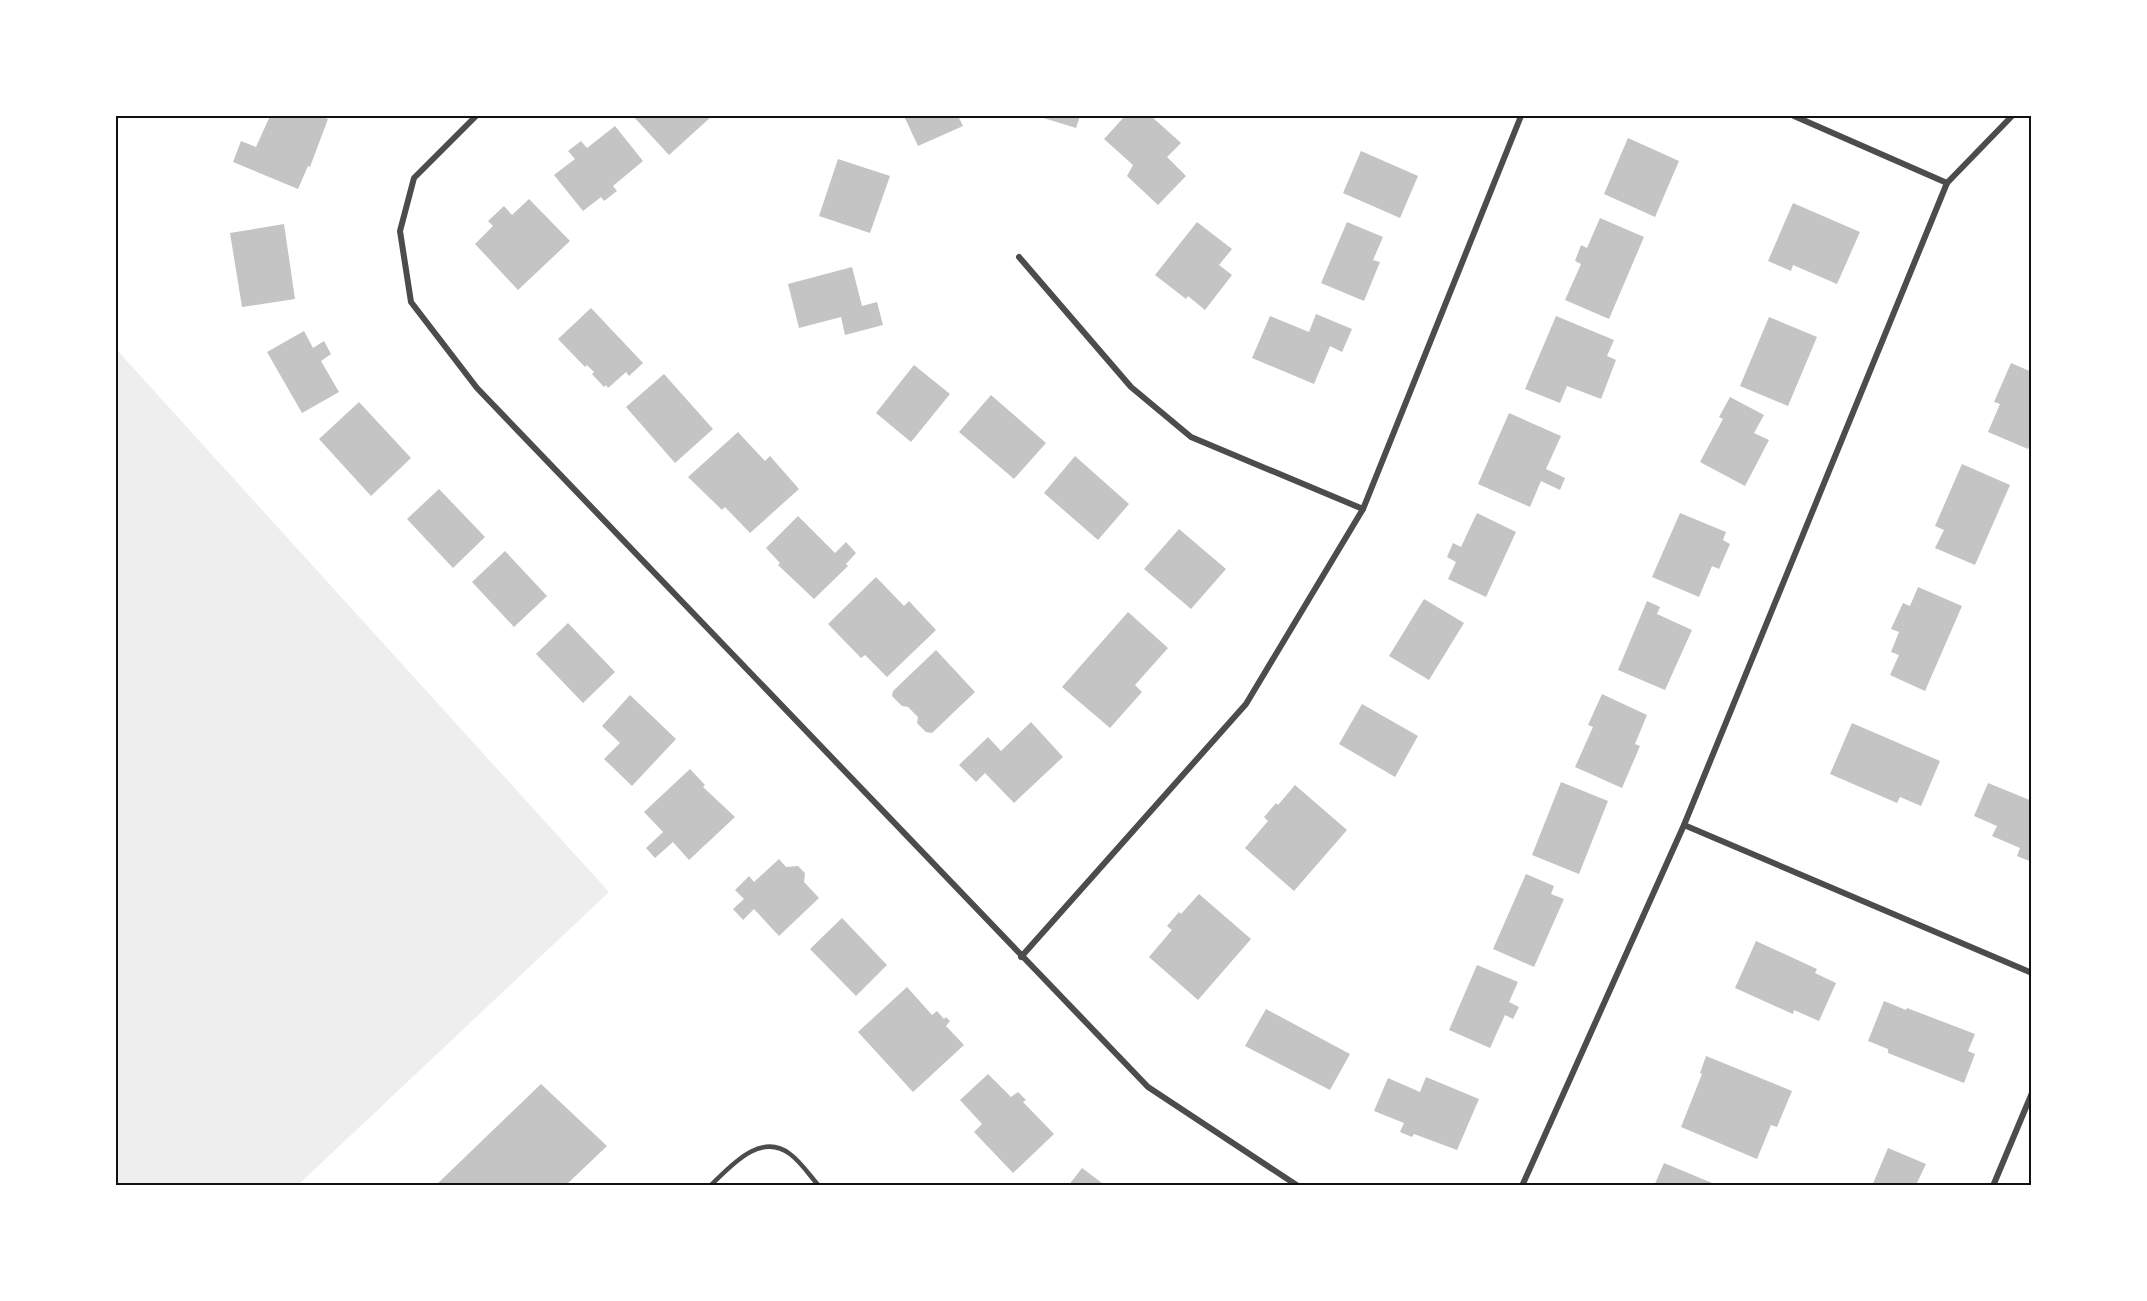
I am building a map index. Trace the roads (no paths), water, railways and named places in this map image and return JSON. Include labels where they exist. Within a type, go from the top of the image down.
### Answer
[{"type":"street","points":[[476,116],[414,178],[400,231],[411,303],[477,388],[1148,1087],[1298,1185]]},
{"type":"street","points":[[1021,957],[1246,704],[1363,509],[1521,116]]},
{"type":"street","points":[[1794,116],[1947,183]]},
{"type":"street","points":[[1522,1185],[1684,825],[1947,183],[2012,116]]},
{"type":"street","points":[[1019,257],[1131,387],[1191,437],[1363,509]]},
{"type":"street","points":[[1684,825],[2031,973]]},
{"type":"street","points":[[1993,1185],[2031,1093]]},
{"type":"lane","points":[[710,1185],[744,1154],[762,1147],[779,1149],[790,1154],[819,1185]]}]
